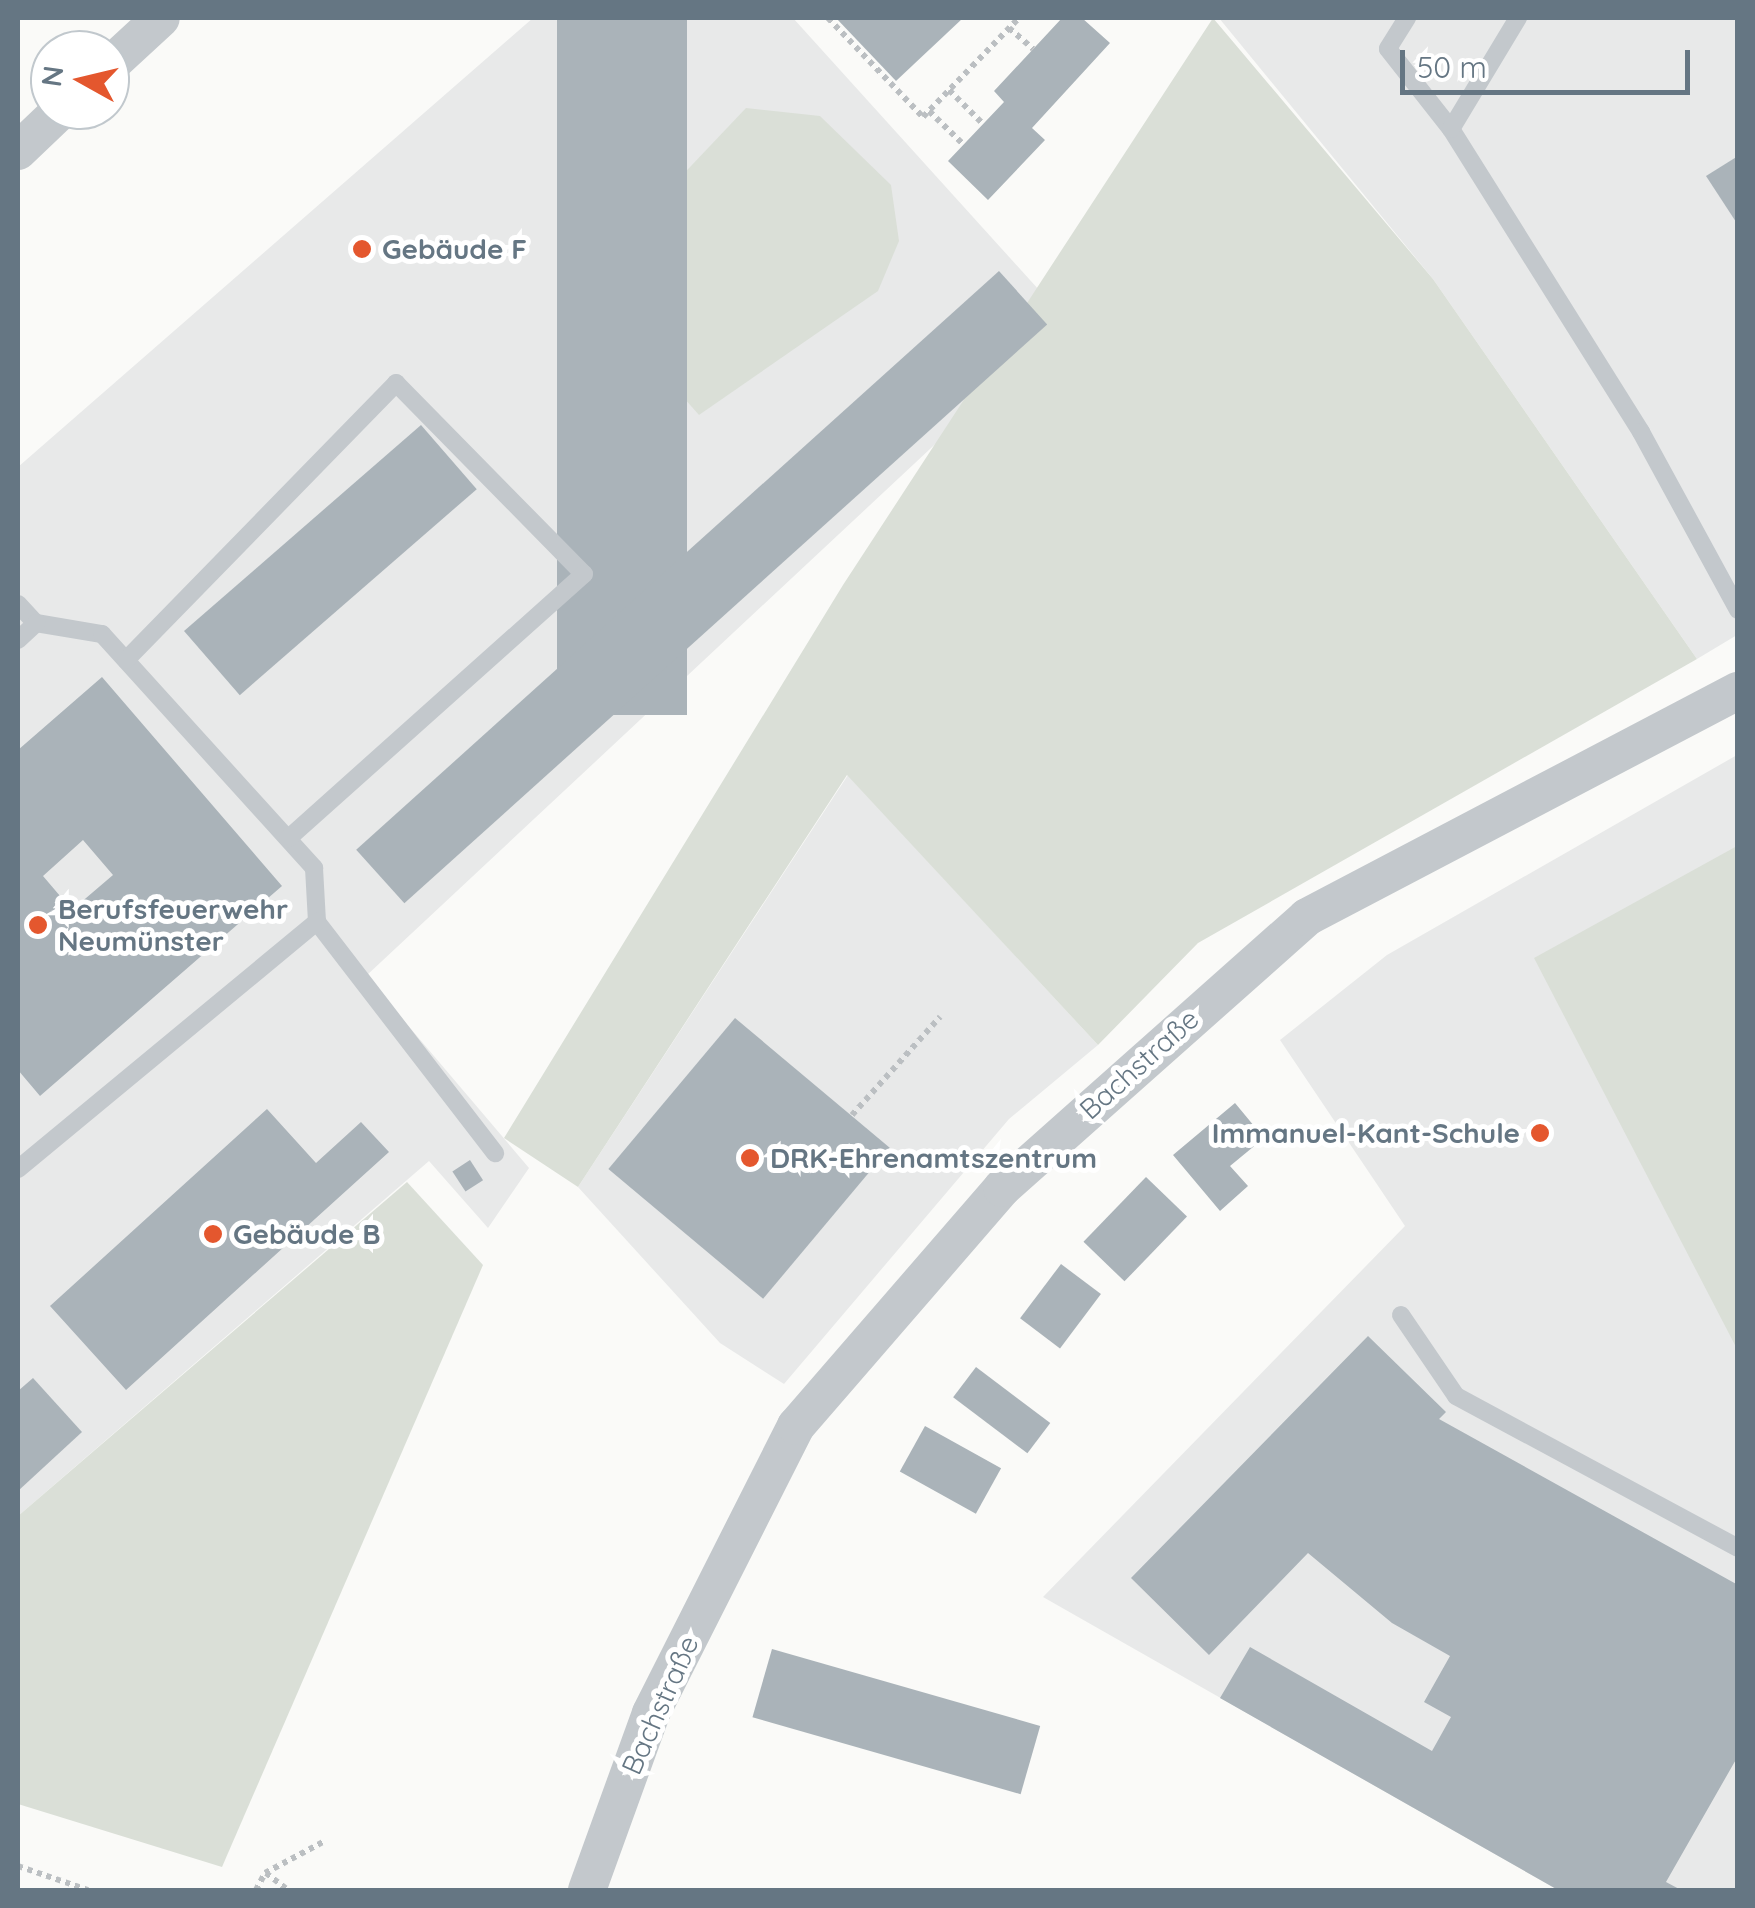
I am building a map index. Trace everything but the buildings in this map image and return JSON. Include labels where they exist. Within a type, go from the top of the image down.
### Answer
[{"type":"street","points":[[130,47],[161,18]]},
{"type":"street","points":[[18,151],[41,130]]},
{"type":"street","name":"Bachstraße","points":[[586,1890],[650,1714],[796,1426],[1002,1188],[1307,917],[1738,692]]},
{"type":"lane","points":[[1408,18],[1388,49],[1452,129],[1640,432],[1738,610]]},
{"type":"lane","points":[[1452,129],[1518,18]]},
{"type":"lane","points":[[126,660],[396,383],[584,574],[288,838]]},
{"type":"lane","points":[[18,604],[36,623],[102,634],[288,838],[314,868],[317,922],[495,1153]]},
{"type":"lane","points":[[18,640],[36,623]]},
{"type":"lane","points":[[18,1169],[317,922]]},
{"type":"lane","points":[[1401,1316],[1456,1396],[1738,1548]]},
{"type":"path","points":[[828,18],[854,40],[922,117],[1019,18]]},
{"type":"path","points":[[1009,28],[1032,50]]},
{"type":"path","points":[[948,90],[983,124]]},
{"type":"path","points":[[929,110],[964,145]]},
{"type":"path","points":[[852,1116],[940,1016]]},
{"type":"path","points":[[256,1890],[265,1873],[325,1841]]},
{"type":"path","points":[[18,1866],[88,1890]]},
{"type":"path","points":[[265,1873],[288,1890]]},
{"type":"shaded area","points":[[533,18],[793,18],[1067,321],[366,976],[529,1168],[488,1228],[429,1161],[18,1516],[18,467]]},
{"type":"shaded area","points":[[1213,18],[1433,279],[1697,659],[1198,943],[1098,1045],[847,775],[578,1187],[504,1138],[843,585]]},
{"type":"shaded area","points":[[1219,18],[1737,18],[1737,635],[1697,659],[1433,279]]},
{"type":"shaded area","points":[[746,108],[820,116],[891,185],[899,241],[878,291],[699,415],[581,282]]},
{"type":"shaded area","points":[[1737,755],[1737,1890],[1558,1890],[1043,1597],[1405,1226],[1280,1040],[1387,955]]},
{"type":"shaded area","points":[[848,775],[1098,1045],[1009,1119],[784,1384],[720,1343],[578,1187]]},
{"type":"shaded area","points":[[1737,846],[1737,1349],[1534,958]]},
{"type":"shaded area","points":[[407,1182],[483,1265],[222,1867],[18,1804],[18,1516]]},
{"type":"place","name":"Gebäude F","points":[[362,249]]},
{"type":"place","name":"Berufsfeuerwehr Neumünster","points":[[38,925]]},
{"type":"place","name":"Immanuel-Kant-Schule","points":[[1540,1133]]},
{"type":"place","name":"DRK-Ehrenamtszentrum","points":[[750,1158]]},
{"type":"place","name":"Gebäude B","points":[[213,1234]]}]
